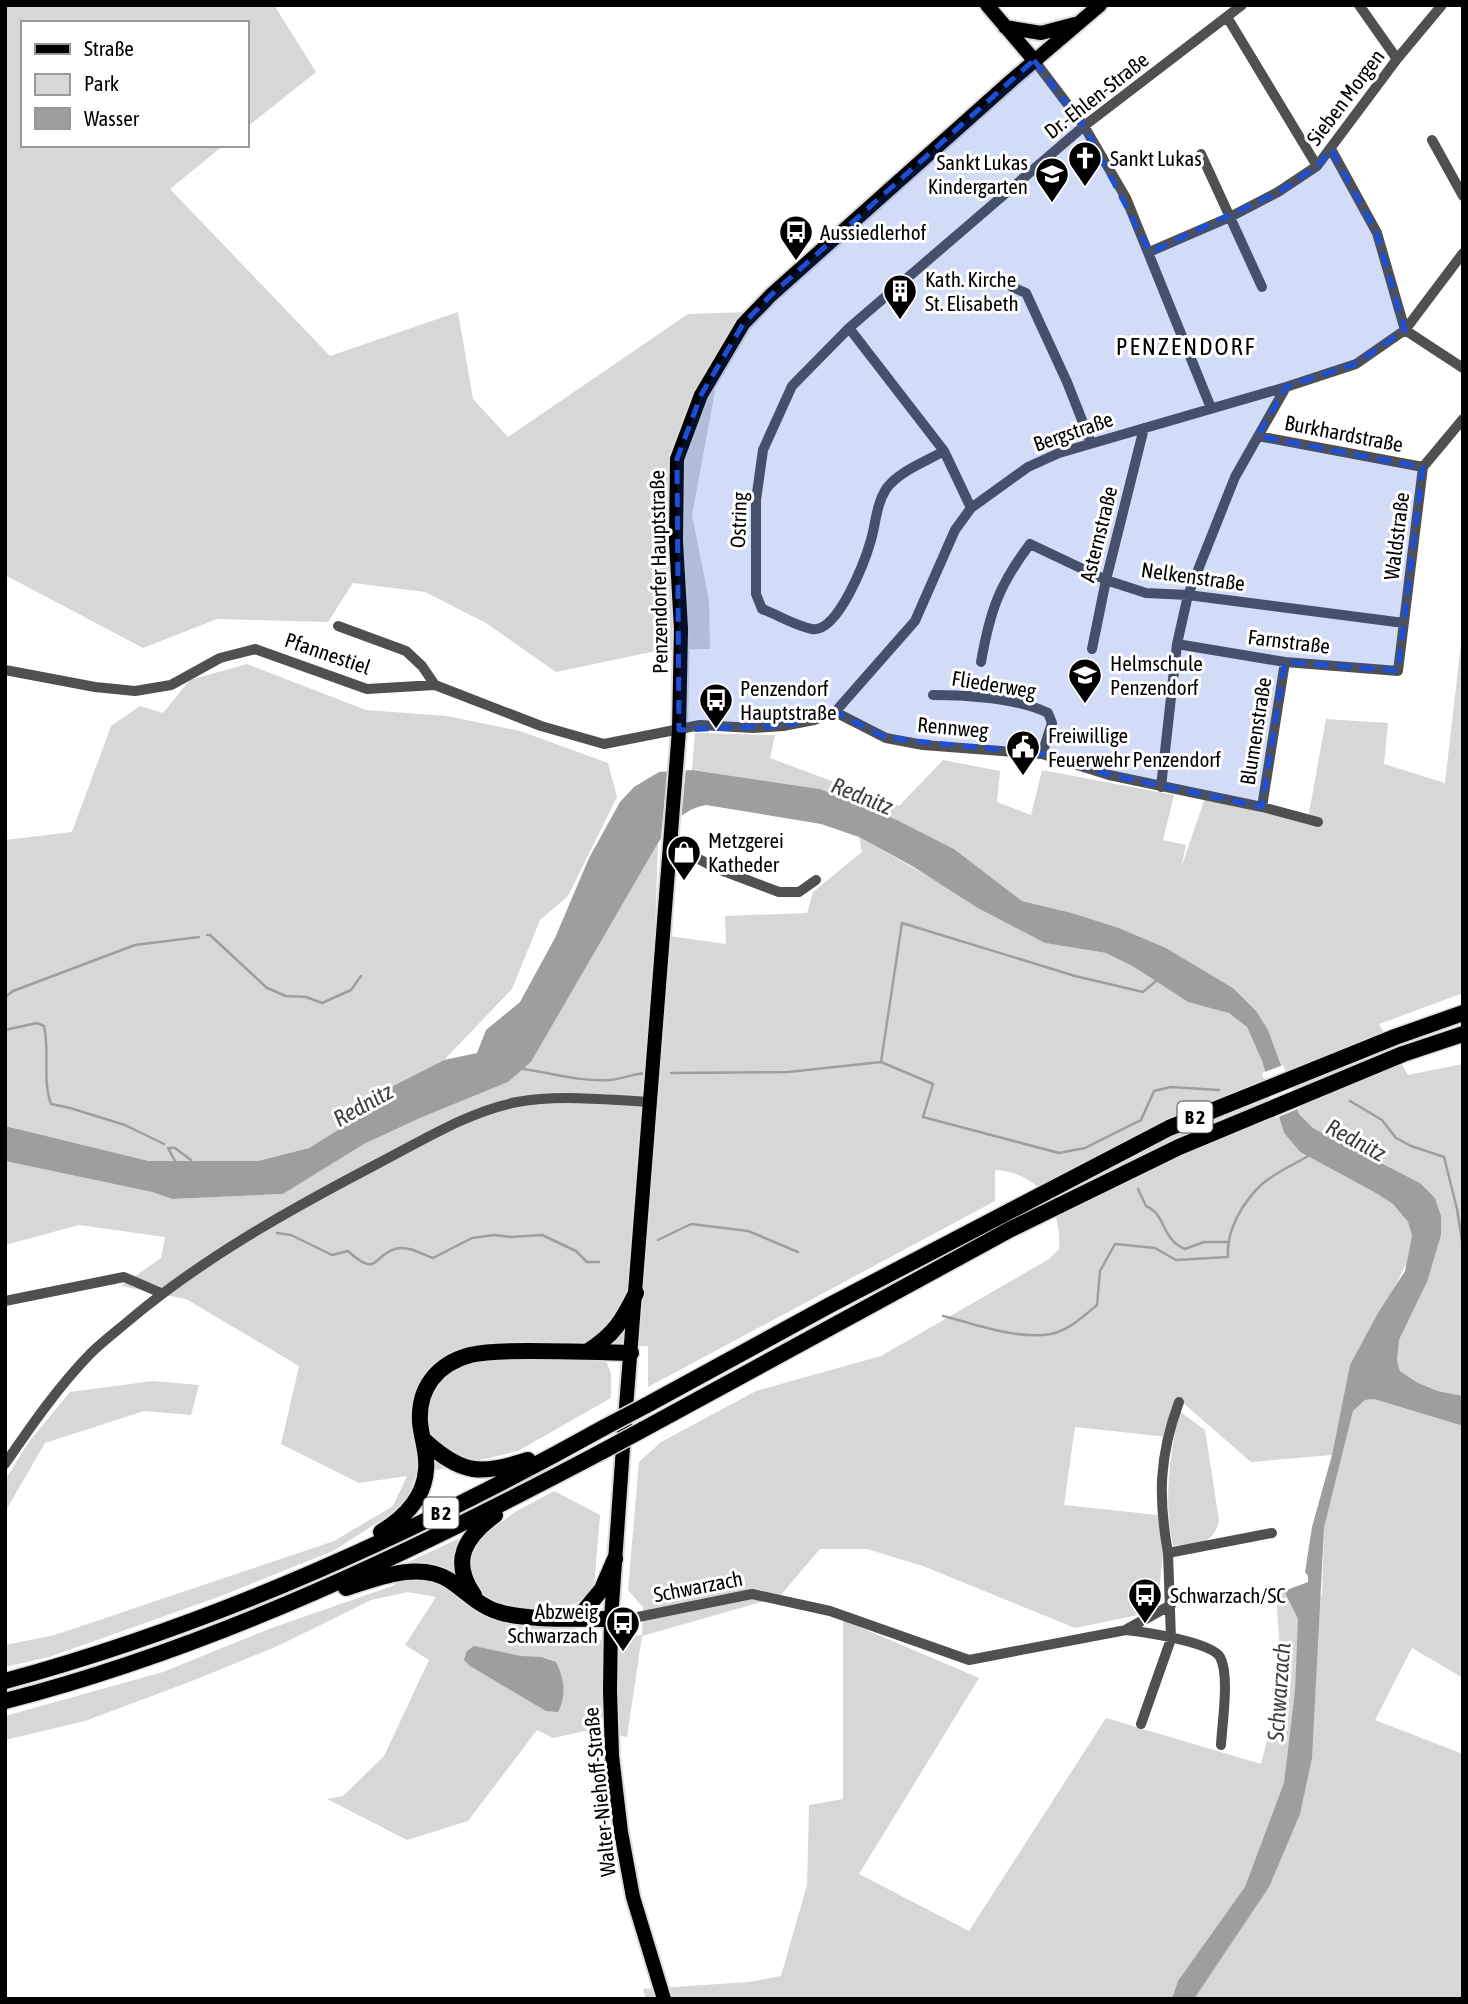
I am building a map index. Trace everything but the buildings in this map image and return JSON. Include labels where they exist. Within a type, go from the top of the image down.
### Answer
[{"type":"highway","name":"B 2","points":[[5,1681],[131,1644],[312,1574],[419,1524],[567,1448],[1002,1214],[1169,1128],[1395,1037],[1463,1013]]},
{"type":"highway","name":"B 2","points":[[5,1701],[117,1668],[276,1609],[358,1573],[603,1451],[1012,1228],[1179,1147],[1403,1054],[1463,1034]]},
{"type":"highway","points":[[587,1351],[611,1336],[636,1293]]},
{"type":"highway","points":[[312,1574],[397,1522],[418,1499],[426,1470],[420,1424],[422,1394],[428,1381],[451,1362],[471,1355],[503,1352],[631,1353]]},
{"type":"highway","points":[[424,1440],[445,1459],[477,1471],[513,1465],[567,1448]]},
{"type":"highway","points":[[481,1603],[464,1577],[462,1556],[467,1540],[481,1525],[528,1490]]},
{"type":"highway","points":[[578,1618],[602,1589],[615,1559]]},
{"type":"highway","points":[[276,1609],[413,1571],[430,1572],[448,1579],[481,1603],[499,1612],[611,1619]]},
{"type":"main road","points":[[987,5],[1034,61]]},
{"type":"main road","name":"Penzendorfer Hauptstraße","points":[[631,1353],[679,730],[681,629],[676,541],[677,459],[701,395],[743,324],[771,295],[1100,5]]},
{"type":"main road","points":[[1005,27],[1041,33],[1080,23]]},
{"type":"main road","name":"Walter-Niehoff-Straße","points":[[631,1353],[611,1619],[612,1756],[621,1832],[633,1897],[664,1999]]},
{"type":"street","name":"Dr.-Ehlen-Straße","points":[[849,328],[1084,126],[1241,5]]},
{"type":"street","points":[[1360,5],[1397,59]]},
{"type":"street","name":"Sieben Morgen","points":[[1150,252],[1230,217],[1278,192],[1317,166],[1397,59],[1442,5]]},
{"type":"street","points":[[1227,17],[1317,166]]},
{"type":"street","points":[[1034,61],[1084,126],[1126,198],[1211,408]]},
{"type":"street","points":[[1432,140],[1463,196]]},
{"type":"street","points":[[1331,149],[1377,233],[1405,330],[1463,368]]},
{"type":"street","points":[[1201,154],[1262,287]]},
{"type":"street","name":"Bergstraße","points":[[835,712],[915,621],[955,530],[971,508],[1028,467],[1059,453],[1356,364],[1405,330],[1463,253]]},
{"type":"street","points":[[1012,287],[1026,293],[1068,382],[1091,443]]},
{"type":"street","points":[[849,328],[944,451],[971,508]]},
{"type":"street","name":"Ostring","points":[[849,328],[792,386],[763,450],[756,500],[756,594],[762,609],[813,629],[824,628],[833,621],[852,589],[872,540],[876,514],[884,493],[901,474],[944,451]]},
{"type":"street","points":[[1161,787],[1177,644],[1188,595],[1235,477],[1286,387]]},
{"type":"street","name":"Waldstraße","points":[[1398,671],[1423,467],[1463,419]]},
{"type":"street","name":"Asternstraße","points":[[1092,649],[1106,580],[1144,428]]},
{"type":"street","name":"Burkhardstraße","points":[[1258,436],[1423,467]]},
{"type":"street","name":"Nelkenstraße","points":[[981,662],[988,624],[998,597],[1009,572],[1030,544],[1106,580],[1146,593],[1188,595],[1404,623]]},
{"type":"street","points":[[338,626],[406,651],[422,666],[435,685]]},
{"type":"street","name":"Farnstraße","points":[[1177,644],[1285,662],[1398,671]]},
{"type":"street","name":"Pfannestiel","points":[[5,670],[95,687],[135,691],[171,685],[220,658],[256,649],[367,689],[435,685],[541,726],[604,744],[679,730]]},
{"type":"street","name":"Blumenstraße","points":[[1262,807],[1285,662]]},
{"type":"street","name":"Fliederweg","points":[[933,695],[985,698],[1048,713],[1052,723],[1042,754]]},
{"type":"street","points":[[679,730],[700,725],[752,728],[783,726],[814,720],[835,712]]},
{"type":"street","name":"Rennweg","points":[[835,712],[886,738],[923,745],[1042,754],[1109,775],[1262,807],[1318,822]]},
{"type":"street","points":[[672,830],[689,854],[728,873],[779,892],[799,891],[816,880]]},
{"type":"street","points":[[5,1464],[34,1422],[89,1354],[161,1293],[200,1265],[314,1198],[464,1118],[518,1102],[650,1102]]},
{"type":"street","points":[[5,1301],[124,1277],[161,1293]]},
{"type":"street","points":[[1142,1724],[1171,1639],[1168,1553],[1161,1513],[1161,1478],[1169,1430],[1179,1402]]},
{"type":"street","points":[[1168,1553],[1272,1533]]},
{"type":"street","name":"Schwarzach","points":[[611,1619],[638,1617],[752,1594],[831,1611],[969,1660],[1126,1630],[1149,1632],[1209,1648],[1220,1656],[1224,1672],[1221,1745]]},
{"type":"street","points":[[1126,1630],[1171,1605]]},
{"type":"highlighted area","points":[[1034,60],[1084,126],[1150,252],[1278,192],[1317,166],[1331,149],[1377,233],[1405,330],[1356,364],[1286,387],[1258,436],[1423,467],[1398,671],[1285,662],[1262,807],[1109,775],[1042,754],[886,738],[835,712],[783,726],[679,730],[677,459],[701,395],[743,324],[771,295]]},
{"type":"green space","points":[[5,5],[274,5],[316,72],[248,126],[248,21],[21,21],[21,147],[222,147],[170,189],[330,356],[458,312],[473,399],[508,437],[688,314],[748,312],[717,360],[715,391],[692,515],[709,601],[710,649],[661,650],[556,672],[486,623],[425,592],[353,583],[328,622],[217,619],[143,648],[5,575]]},
{"type":"green space","points":[[1463,626],[1463,993],[1379,1024],[1408,1075],[1463,1064],[1463,1396],[1438,1391],[1418,1383],[1400,1371],[1397,1361],[1399,1340],[1427,1282],[1420,1183],[1313,1128],[1299,1114],[1268,1030],[1233,988],[1166,948],[1119,928],[1022,901],[954,849],[897,820],[820,789],[692,770],[695,733],[775,735],[770,758],[899,806],[943,760],[1000,771],[997,802],[1031,815],[1042,770],[1174,795],[1163,840],[1186,845],[1181,868],[1205,798],[1307,824],[1326,719],[1388,723],[1384,764],[1445,783]]},
{"type":"green space","points":[[247,664],[366,710],[447,716],[520,731],[608,763],[617,797],[568,896],[540,920],[512,989],[444,1060],[391,1087],[354,1120],[309,1148],[258,1161],[149,1161],[5,1126],[5,840],[72,832],[111,726],[140,706],[163,713],[190,680]]},
{"type":"green space","points":[[859,837],[1045,943],[1106,953],[1134,967],[1188,1002],[1229,1012],[1247,1027],[1262,1061],[1284,1133],[1300,1152],[1393,1204],[1408,1222],[1412,1236],[1407,1262],[1346,1387],[1332,1455],[1251,1462],[1182,1402],[1168,1437],[1075,1427],[1064,1505],[1158,1515],[1163,1554],[1157,1611],[1075,1628],[923,1566],[867,1549],[820,1549],[779,1597],[642,1636],[627,1737],[585,1731],[553,1738],[537,1730],[468,1821],[407,1840],[327,1799],[343,1796],[384,1756],[429,1660],[405,1645],[436,1597],[408,1592],[371,1600],[280,1645],[192,1681],[85,1721],[5,1740],[5,1716],[163,1672],[269,1629],[395,1585],[400,1566],[466,1535],[480,1538],[515,1512],[554,1491],[600,1515],[594,1587],[576,1604],[543,1608],[594,1641],[642,1635],[643,1607],[628,1590],[639,1462],[661,1442],[756,1391],[881,1356],[1049,1259],[1059,1249],[1056,1219],[1045,1194],[1024,1177],[995,1170],[995,1201],[648,1387],[648,1346],[601,1346],[611,1374],[611,1398],[518,1451],[416,1475],[405,1505],[333,1551],[218,1597],[49,1657],[5,1667],[5,1645],[55,1635],[334,1541],[393,1506],[407,1476],[359,1483],[281,1444],[299,1366],[186,1299],[121,1286],[161,1258],[165,1237],[79,1225],[5,1245],[5,1161],[152,1192],[172,1199],[283,1194],[364,1144],[508,1082],[531,1062],[658,843],[655,934],[726,944],[725,916],[807,913],[813,892],[862,852]]},
{"type":"green space","points":[[153,1381],[199,1385],[191,1415],[144,1411],[45,1443],[5,1512],[5,1480],[28,1443],[70,1392]]},
{"type":"green space","points":[[1374,1399],[1463,1426],[1463,1678],[1412,1648],[1375,1720],[1463,1754],[1463,1999],[646,1999],[643,1989],[749,1982],[781,1976],[807,1885],[809,1805],[843,1799],[843,1620],[979,1678],[859,1874],[969,1931],[1106,1718],[1261,1764],[1282,1682],[1276,1593],[1284,1591],[1297,1616],[1319,1603],[1322,1593],[1324,1528],[1353,1411],[1365,1400]]},
{"type":"green space","points":[[1179,1411],[1205,1430],[1219,1520],[1213,1535],[1203,1542],[1173,1546],[1168,1494]]},
{"type":"water","points":[[692,770],[820,789],[897,820],[954,849],[1022,901],[1119,928],[1166,948],[1233,988],[1256,1011],[1268,1030],[1299,1114],[1313,1128],[1420,1183],[1435,1198],[1441,1216],[1441,1235],[1427,1282],[1399,1340],[1397,1361],[1400,1371],[1418,1383],[1438,1391],[1463,1396],[1463,1426],[1374,1399],[1365,1400],[1353,1411],[1324,1528],[1312,1758],[1300,1814],[1269,1887],[1194,1999],[1172,1999],[1178,1981],[1245,1887],[1284,1783],[1295,1691],[1298,1619],[1284,1591],[1308,1582],[1305,1572],[1312,1527],[1332,1455],[1350,1365],[1405,1271],[1412,1236],[1408,1222],[1393,1204],[1300,1152],[1284,1133],[1262,1061],[1247,1027],[1229,1013],[1188,1002],[1134,967],[1106,953],[1045,943],[978,908],[912,866],[859,837],[821,824],[706,805],[684,814],[658,843],[531,1062],[508,1082],[364,1144],[283,1194],[172,1199],[152,1192],[5,1161],[5,1126],[149,1161],[258,1161],[309,1148],[354,1120],[391,1087],[444,1060],[477,1053],[486,1030],[520,1002],[555,938],[589,858],[620,802],[634,787],[659,772]]},
{"type":"water","points":[[474,1646],[556,1662],[563,1687],[563,1699],[558,1712],[546,1711],[470,1666],[464,1660],[467,1651]]},
{"type":"pier","points":[[686,767],[681,821],[660,847],[668,768]]},
{"type":"pier","points":[[1283,1065],[1300,1108],[1276,1118],[1262,1073]]},
{"type":"waterway","points":[[881,1062],[902,923],[1075,976],[1143,992],[1156,981]]},
{"type":"waterway","points":[[207,935],[267,988],[286,996],[306,997],[322,1003],[351,990],[361,976]]},
{"type":"waterway","points":[[5,997],[13,991],[135,945],[199,937]]},
{"type":"waterway","points":[[5,1030],[37,1023],[44,1026],[47,1085],[51,1104],[125,1125],[164,1144]]},
{"type":"waterway","points":[[671,1073],[788,1072],[881,1062],[933,1084],[923,1117],[1059,1153],[1085,1148],[1141,1120],[1154,1091],[1171,1087],[1219,1090]]},
{"type":"waterway","points":[[523,1069],[599,1080],[648,1073]]},
{"type":"waterway","name":"Rednitz","points":[[1350,1101],[1382,1120],[1396,1138],[1444,1157],[1463,1247]]},
{"type":"waterway","points":[[168,1148],[176,1163]]},
{"type":"waterway","points":[[168,1148],[175,1148],[191,1160]]},
{"type":"waterway","points":[[943,1316],[1024,1335],[1051,1334],[1064,1329],[1097,1305],[1100,1271],[1115,1244],[1155,1248],[1176,1260],[1228,1257],[1233,1227],[1248,1199],[1267,1180],[1310,1155]]},
{"type":"waterway","points":[[1138,1189],[1146,1206],[1157,1215],[1171,1239],[1185,1249],[1204,1242],[1227,1242]]},
{"type":"waterway","points":[[658,1240],[691,1224],[748,1231],[798,1252]]},
{"type":"waterway","points":[[277,1233],[291,1235],[332,1255],[348,1251],[370,1264],[395,1249],[409,1249],[433,1258],[472,1238],[494,1235],[542,1235],[576,1251],[587,1262],[599,1262]]},
{"type":"place","name":"Sankt Lukas","points":[[1085,188]]},
{"type":"place","name":"Sankt Lukas Kindergarten","points":[[1052,204]]},
{"type":"place","name":"Aussiedlerhof","points":[[796,262]]},
{"type":"place","name":"Kath. Kirche St. Elisabeth","points":[[900,321]]},
{"type":"place","name":"Helmschule Penzendorf","points":[[1085,705]]},
{"type":"place","name":"Penzendorf Hauptstraße","points":[[716,730]]},
{"type":"place","name":"Freiwillige Feuerwehr Penzendorf","points":[[1023,777]]},
{"type":"place","name":"Metzgerei Katheder","points":[[684,882]]},
{"type":"place","name":"Schwarzach/SC","points":[[1145,1625]]},
{"type":"place","name":"Abzweig Schwarzach","points":[[623,1653]]},
{"type":"district","name":"PENZENDORF","points":[[1186,346]]}]
